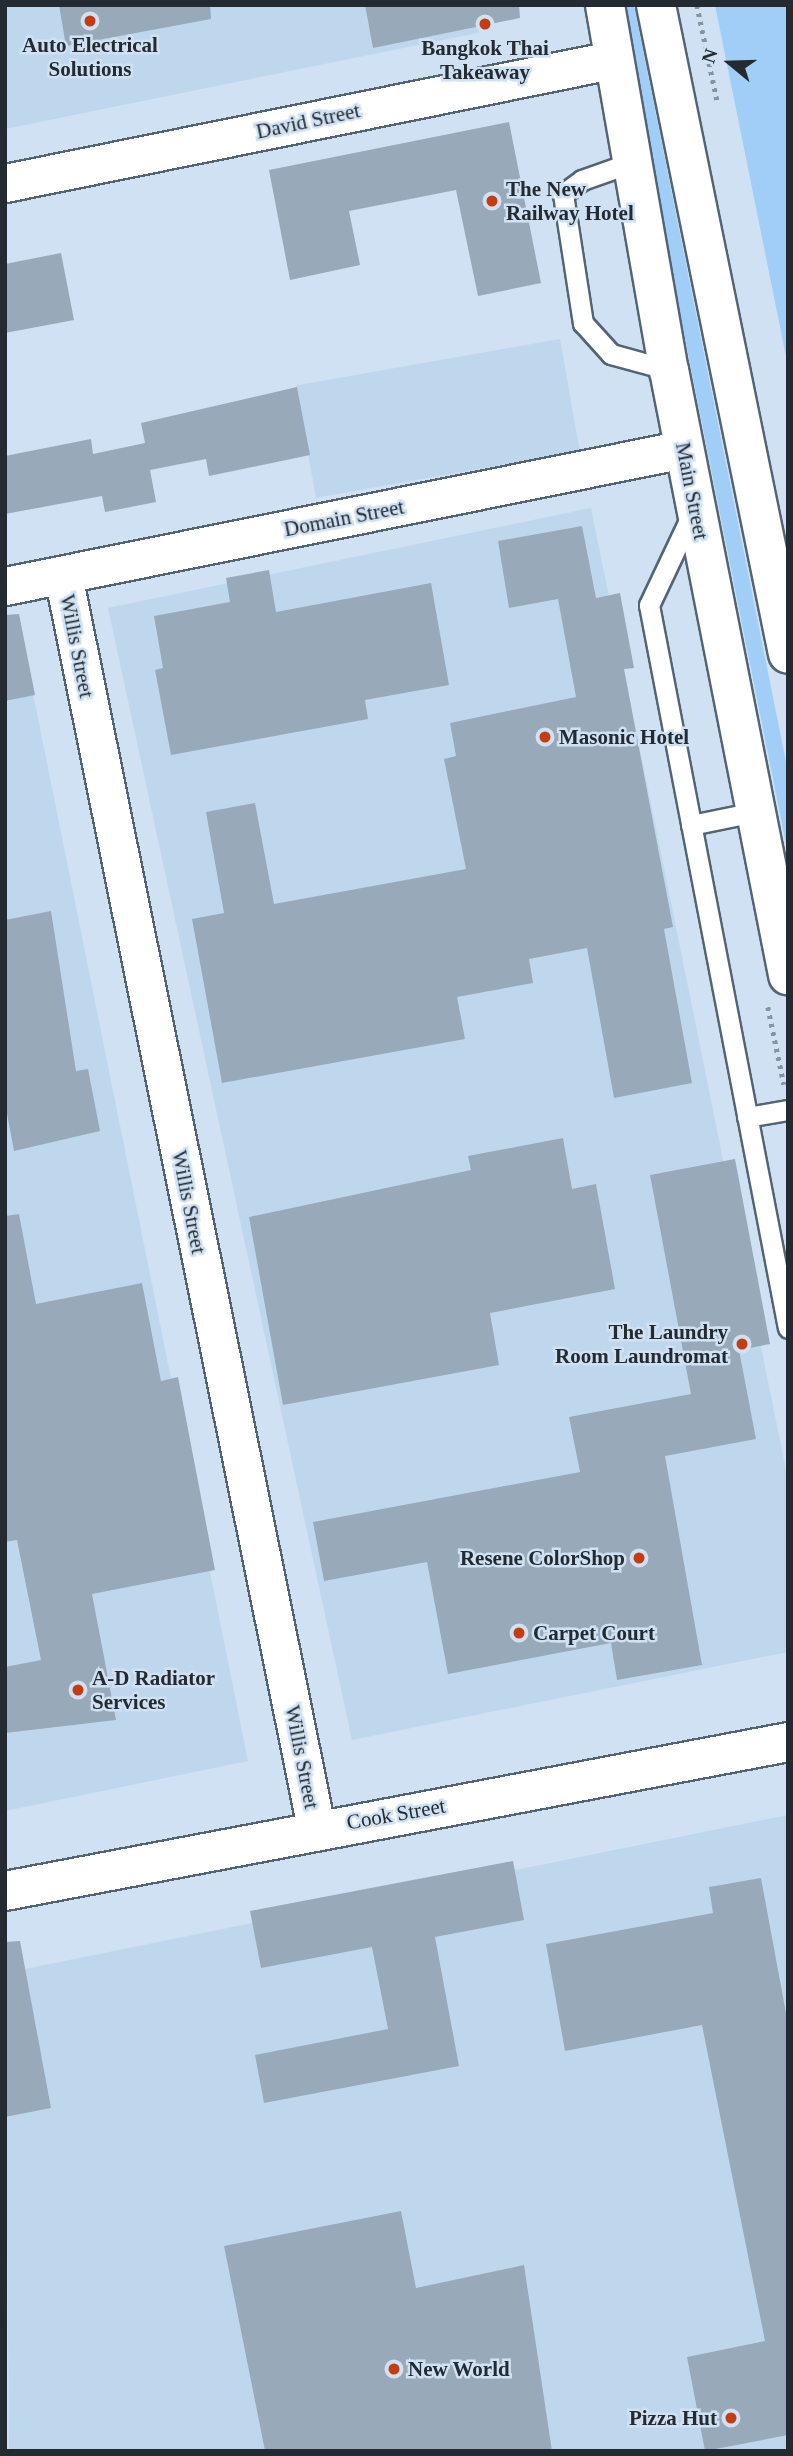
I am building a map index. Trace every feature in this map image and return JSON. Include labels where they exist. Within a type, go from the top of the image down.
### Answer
[{"type":"main road","name":"Main Street","points":[[605,5],[611,60],[695,508],[788,975]]},
{"type":"main road","points":[[656,5],[788,654]]},
{"type":"main road","name":"Cook Street","points":[[5,1891],[316,1828],[788,1742]]},
{"type":"street","name":"David Street","points":[[5,183],[611,60]]},
{"type":"street","name":"Domain Street","points":[[5,586],[684,449]]},
{"type":"street","name":"Willis Street","points":[[63,575],[316,1828]]},
{"type":"lane","points":[[630,163],[582,180],[563,194],[583,323],[611,354],[669,370]]},
{"type":"lane","points":[[695,508],[649,605],[788,1328]]},
{"type":"lane","points":[[691,825],[755,812]]},
{"type":"lane","points":[[747,1117],[788,1111]]},
{"type":"shaded area","points":[[5,5],[483,5],[487,31],[5,129]]},
{"type":"shaded area","points":[[627,5],[634,5],[788,772],[788,854],[636,93]]},
{"type":"shaded area","points":[[715,5],[788,5],[788,366]]},
{"type":"shaded area","points":[[560,339],[580,451],[316,498],[296,386]]},
{"type":"shaded area","points":[[591,508],[788,1480],[788,1652],[352,1740],[108,608]]},
{"type":"shaded area","points":[[19,624],[248,1761],[5,1811],[5,626]]},
{"type":"shaded area","points":[[788,1815],[788,2451],[9,2451],[5,1973]]},
{"type":"building","points":[[59,5],[210,5],[211,19],[66,46]]},
{"type":"building","points":[[365,5],[519,5],[520,18],[373,48]]},
{"type":"building","name":"The New Railway Hotel","points":[[509,122],[541,283],[478,296],[456,190],[349,211],[360,265],[290,280],[269,170]]},
{"type":"building","points":[[61,253],[74,320],[5,333],[5,264]]},
{"type":"building","points":[[297,387],[310,455],[209,476],[206,459],[150,470],[156,502],[105,512],[102,496],[5,514],[5,456],[91,439],[93,454],[145,443],[141,423]]},
{"type":"building","points":[[582,526],[596,598],[620,593],[634,668],[624,669],[673,927],[664,929],[692,1083],[614,1098],[587,948],[529,959],[533,983],[457,997],[465,1039],[222,1083],[192,919],[224,913],[206,812],[255,803],[274,904],[466,869],[444,759],[456,756],[450,723],[576,697],[558,599],[509,608],[498,541]]},
{"type":"building","points":[[269,570],[276,612],[431,583],[449,685],[365,700],[368,719],[171,755],[155,670],[163,668],[154,616],[230,602],[226,578]]},
{"type":"building","points":[[19,614],[35,695],[5,701],[5,615]]},
{"type":"building","points":[[51,911],[76,1071],[88,1069],[100,1131],[14,1151],[5,1103],[5,920]]},
{"type":"building","points":[[563,1138],[572,1189],[596,1184],[615,1289],[490,1313],[499,1365],[283,1405],[249,1217],[471,1170],[468,1156]]},
{"type":"building","points":[[735,1159],[770,1344],[739,1350],[756,1439],[665,1456],[702,1665],[617,1680],[611,1643],[448,1674],[427,1562],[324,1581],[313,1522],[580,1472],[569,1417],[691,1394],[650,1175]]},
{"type":"building","points":[[19,1214],[36,1304],[142,1283],[161,1381],[178,1377],[215,1570],[92,1594],[116,1720],[5,1733],[5,1667],[41,1660],[17,1540],[5,1542],[5,1216]]},
{"type":"building","points":[[513,1861],[524,1920],[435,1937],[459,2066],[264,2103],[255,2055],[388,2029],[372,1947],[261,1968],[250,1911]]},
{"type":"building","points":[[761,1878],[788,2024],[788,2435],[705,2451],[687,2357],[765,2341],[702,2025],[565,2051],[546,1944],[713,1913],[709,1887]]},
{"type":"building","points":[[20,1941],[51,2108],[5,2117],[5,1942]]},
{"type":"building","name":"New World","points":[[401,2211],[416,2288],[524,2265],[552,2451],[265,2451],[224,2246]]},
{"type":"place","name":"Auto Electrical Solutions","points":[[90,21]]},
{"type":"place","name":"Bangkok Thai Takeaway","points":[[485,24]]},
{"type":"place","name":"The New Railway Hotel","points":[[492,201]]},
{"type":"place","name":"Masonic Hotel","points":[[545,737]]},
{"type":"place","name":"The Laundry Room Laundromat","points":[[742,1344]]},
{"type":"place","name":"Resene ColorShop","points":[[639,1558]]},
{"type":"place","name":"Carpet Court","points":[[519,1633]]},
{"type":"place","name":"A-D Radiator Services","points":[[78,1690]]},
{"type":"place","name":"New World","points":[[394,2369]]},
{"type":"place","name":"Pizza Hut","points":[[731,2418]]}]
